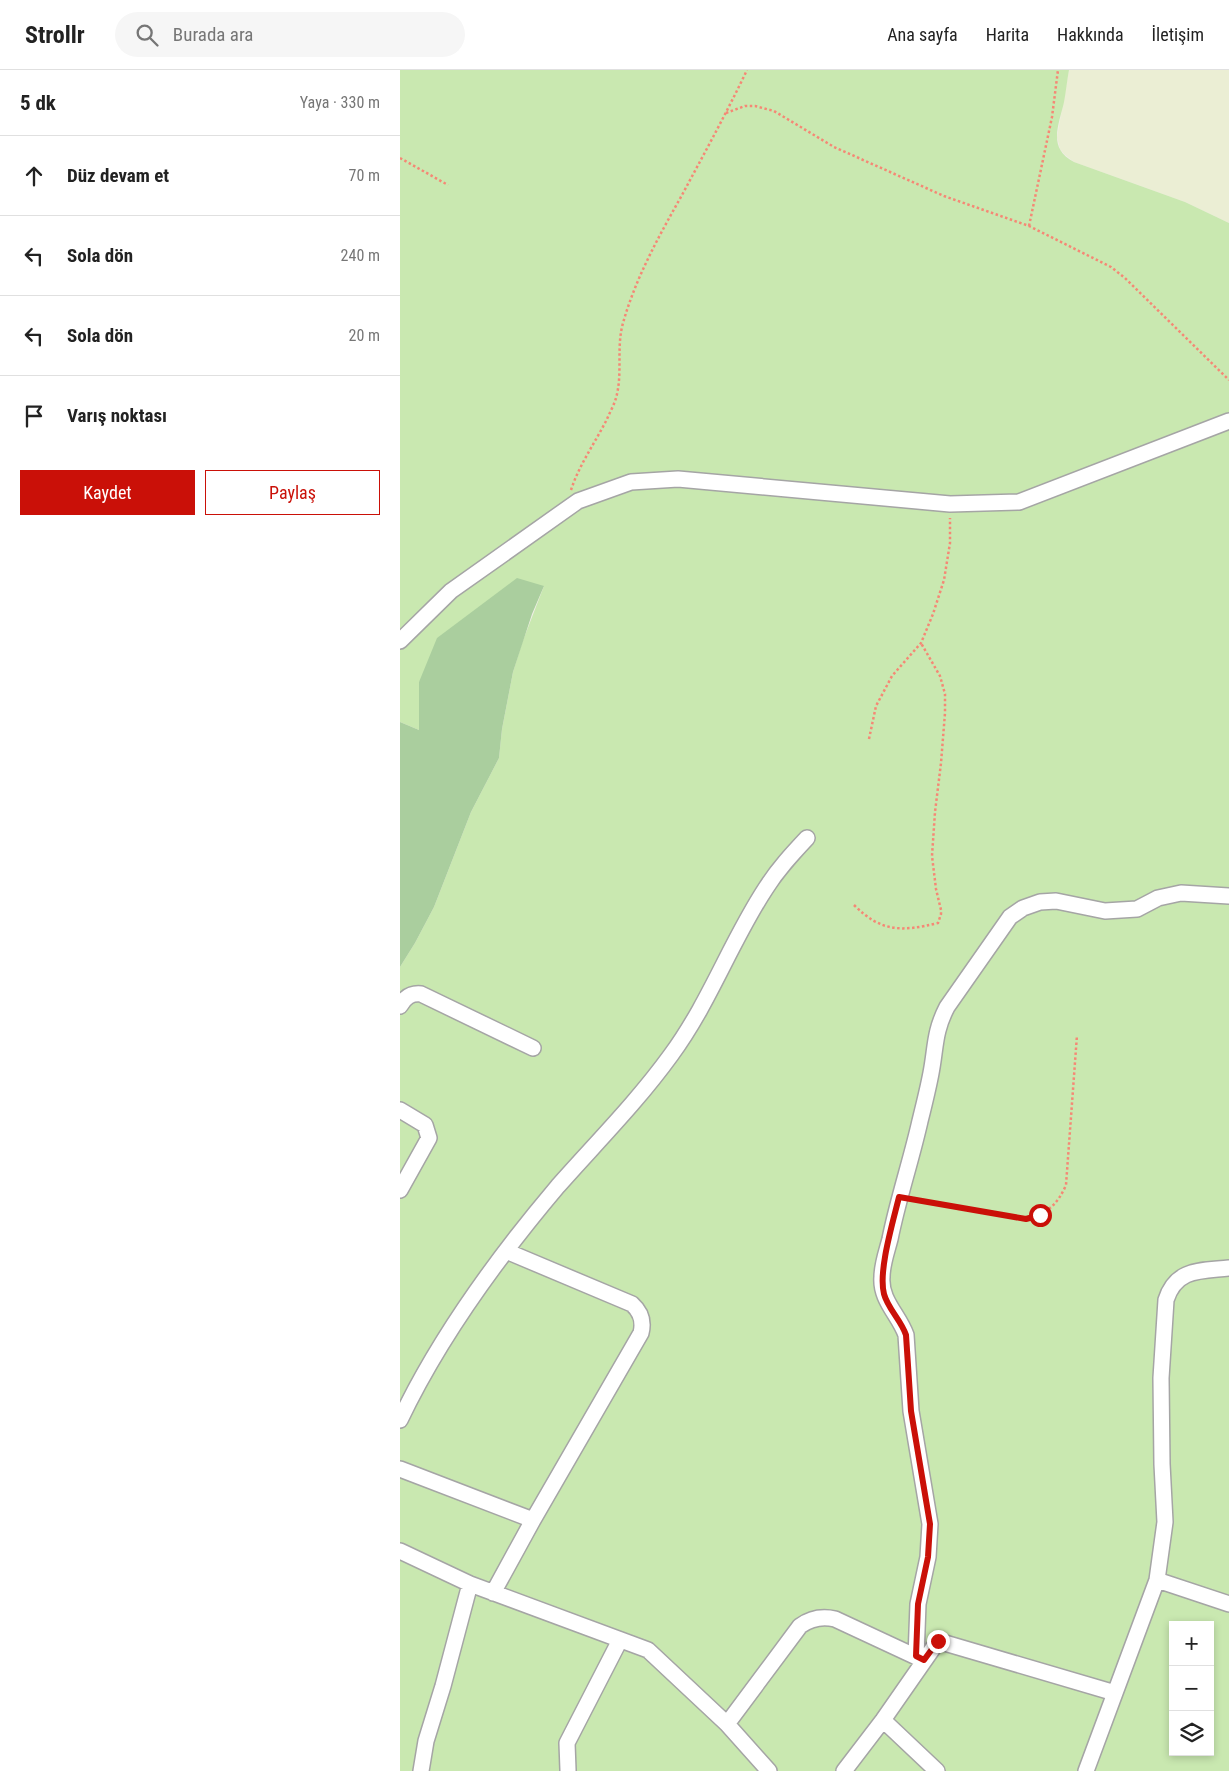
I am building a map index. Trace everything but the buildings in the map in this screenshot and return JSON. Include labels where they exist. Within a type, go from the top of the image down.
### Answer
[{"type":"street","points":[[400,641],[451,591],[578,501],[631,482],[678,479],[950,504],[1019,502],[1229,421]]},
{"type":"street","points":[[400,1420],[404,1401],[506,1252],[559,1186],[671,1055],[702,1008],[766,888],[790,856],[807,838]]},
{"type":"street","points":[[920,1659],[918,1604],[928,1557],[930,1524],[911,1411],[906,1335],[903,1326],[885,1296],[882,1276],[899,1197],[920,1122],[931,1073],[935,1036],[940,1020],[947,1007],[1010,917],[1024,908],[1040,902],[1056,901],[1106,911],[1137,908],[1158,898],[1181,893],[1229,896]]},
{"type":"street","points":[[400,1006],[407,996],[421,994],[533,1048]]},
{"type":"street","points":[[400,1110],[425,1125],[428,1129],[429,1138],[400,1190]]},
{"type":"street","points":[[493,1593],[641,1333],[642,1321],[639,1311],[632,1304],[506,1252]]},
{"type":"street","points":[[1086,1771],[1157,1580],[1165,1522],[1161,1378],[1168,1291],[1181,1277],[1190,1272],[1229,1268]]},
{"type":"street","points":[[400,1469],[533,1520]]},
{"type":"street","points":[[400,1551],[470,1584],[648,1650],[727,1724],[769,1771]]},
{"type":"street","points":[[1157,1580],[1229,1604]]},
{"type":"street","points":[[421,1771],[426,1741],[443,1686],[470,1584]]},
{"type":"street","points":[[727,1724],[800,1626],[811,1620],[823,1617],[835,1619],[920,1659]]},
{"type":"street","points":[[568,1770],[567,1743],[620,1640]]},
{"type":"street","points":[[844,1771],[883,1720],[920,1659],[938,1641],[1115,1694]]},
{"type":"street","points":[[883,1720],[938,1771]]},
{"type":"path","points":[[565,510],[576,474],[616,400],[621,374],[619,349],[623,324],[643,269],[747,70]]},
{"type":"path","points":[[1029,226],[1052,117],[1058,70]]},
{"type":"path","points":[[726,113],[745,106],[765,107],[834,147],[944,196],[1029,226],[1091,256],[1111,267],[1125,278],[1229,380]]},
{"type":"path","points":[[400,158],[448,185]]},
{"type":"path","points":[[869,739],[876,706],[892,676],[921,642],[933,614],[944,580],[950,542],[950,504]]},
{"type":"path","points":[[854,905],[866,917],[881,926],[898,929],[923,927],[938,923],[940,919],[941,910],[932,856],[944,733],[945,694],[940,676],[921,642]]},
{"type":"path","points":[[899,1197],[1026,1219],[1040,1215],[1052,1207],[1058,1201],[1066,1185],[1077,1034]]},
{"type":"green space","points":[[400,70],[1069,70],[1057,135],[1060,150],[1066,156],[1074,162],[1185,202],[1229,223],[1229,1771],[400,1771],[400,967],[434,907],[471,812],[499,758],[502,729],[513,672],[544,586],[419,682],[419,730],[400,722]]},
{"type":"green space","points":[[1069,70],[1229,70],[1229,223],[1185,202],[1074,162],[1064,154],[1060,149],[1057,137]]},
{"type":"green space","points":[[517,578],[544,586],[532,614],[513,672],[502,729],[499,758],[471,812],[434,907],[400,967],[400,722],[419,730],[419,682],[437,638]]},
{"type":"route","points":[[938,1641],[924,1660],[916,1656],[916,1619],[920,1590],[928,1557],[930,1524],[911,1411],[906,1335],[903,1326],[890,1307],[882,1285],[882,1276],[899,1197],[1026,1219],[1040,1215]]}]
